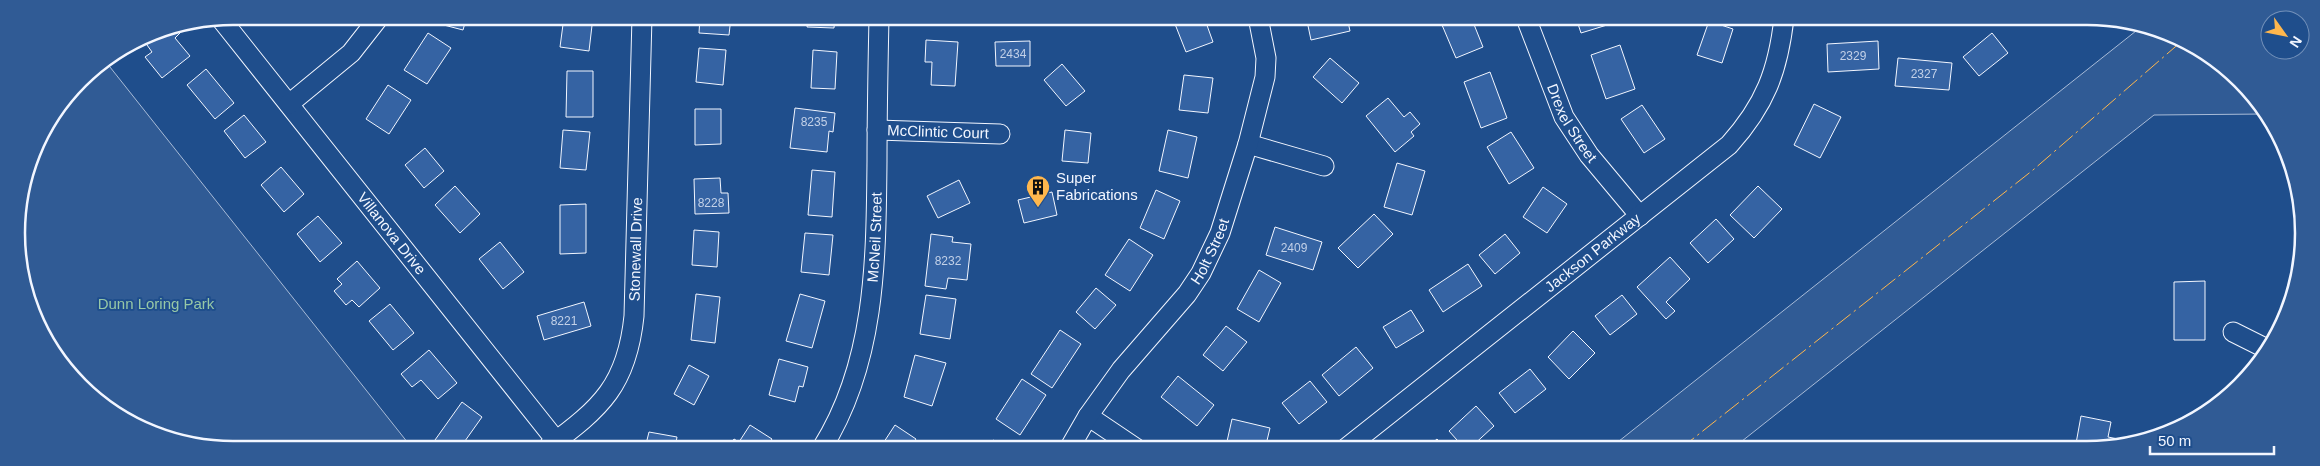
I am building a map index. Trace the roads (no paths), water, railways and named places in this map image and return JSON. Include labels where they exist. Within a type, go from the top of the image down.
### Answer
[{"type":"street","name":"Villanova Drive","points":[[227,25],[551,441]]},
{"type":"street","points":[[289,104],[351,54],[373,25]]},
{"type":"street","name":"Stonewall Drive","points":[[560,441],[592,412],[608,394],[624,366],[632,341],[642,25]]},
{"type":"street","name":"McNeil Street","points":[[826,441],[854,379],[867,333],[873,291],[879,25]]},
{"type":"street","name":"Holt Street","points":[[1073,441],[1088,416],[1121,370],[1187,294],[1201,273],[1220,233],[1248,144],[1265,77],[1266,58],[1260,25]]},
{"type":"street","name":"Drexel Street","points":[[1529,25],[1564,117],[1589,155],[1640,216]]},
{"type":"street","name":"Jackson Parkway","points":[[1355,441],[1729,145],[1749,123],[1764,98],[1773,72],[1783,25]]},
{"type":"street","name":"McClintic Court","points":[[877,130],[1000,134]]},
{"type":"street","points":[[1248,144],[1324,166]]},
{"type":"street","points":[[2233,332],[2262,346]]},
{"type":"street","points":[[1088,416],[1125,441]]},
{"type":"place","name":"Super Fabrications","points":[[1038,208]]},
{"type":"park label","name":"Dunn Loring Park","points":[[156,304]]}]
